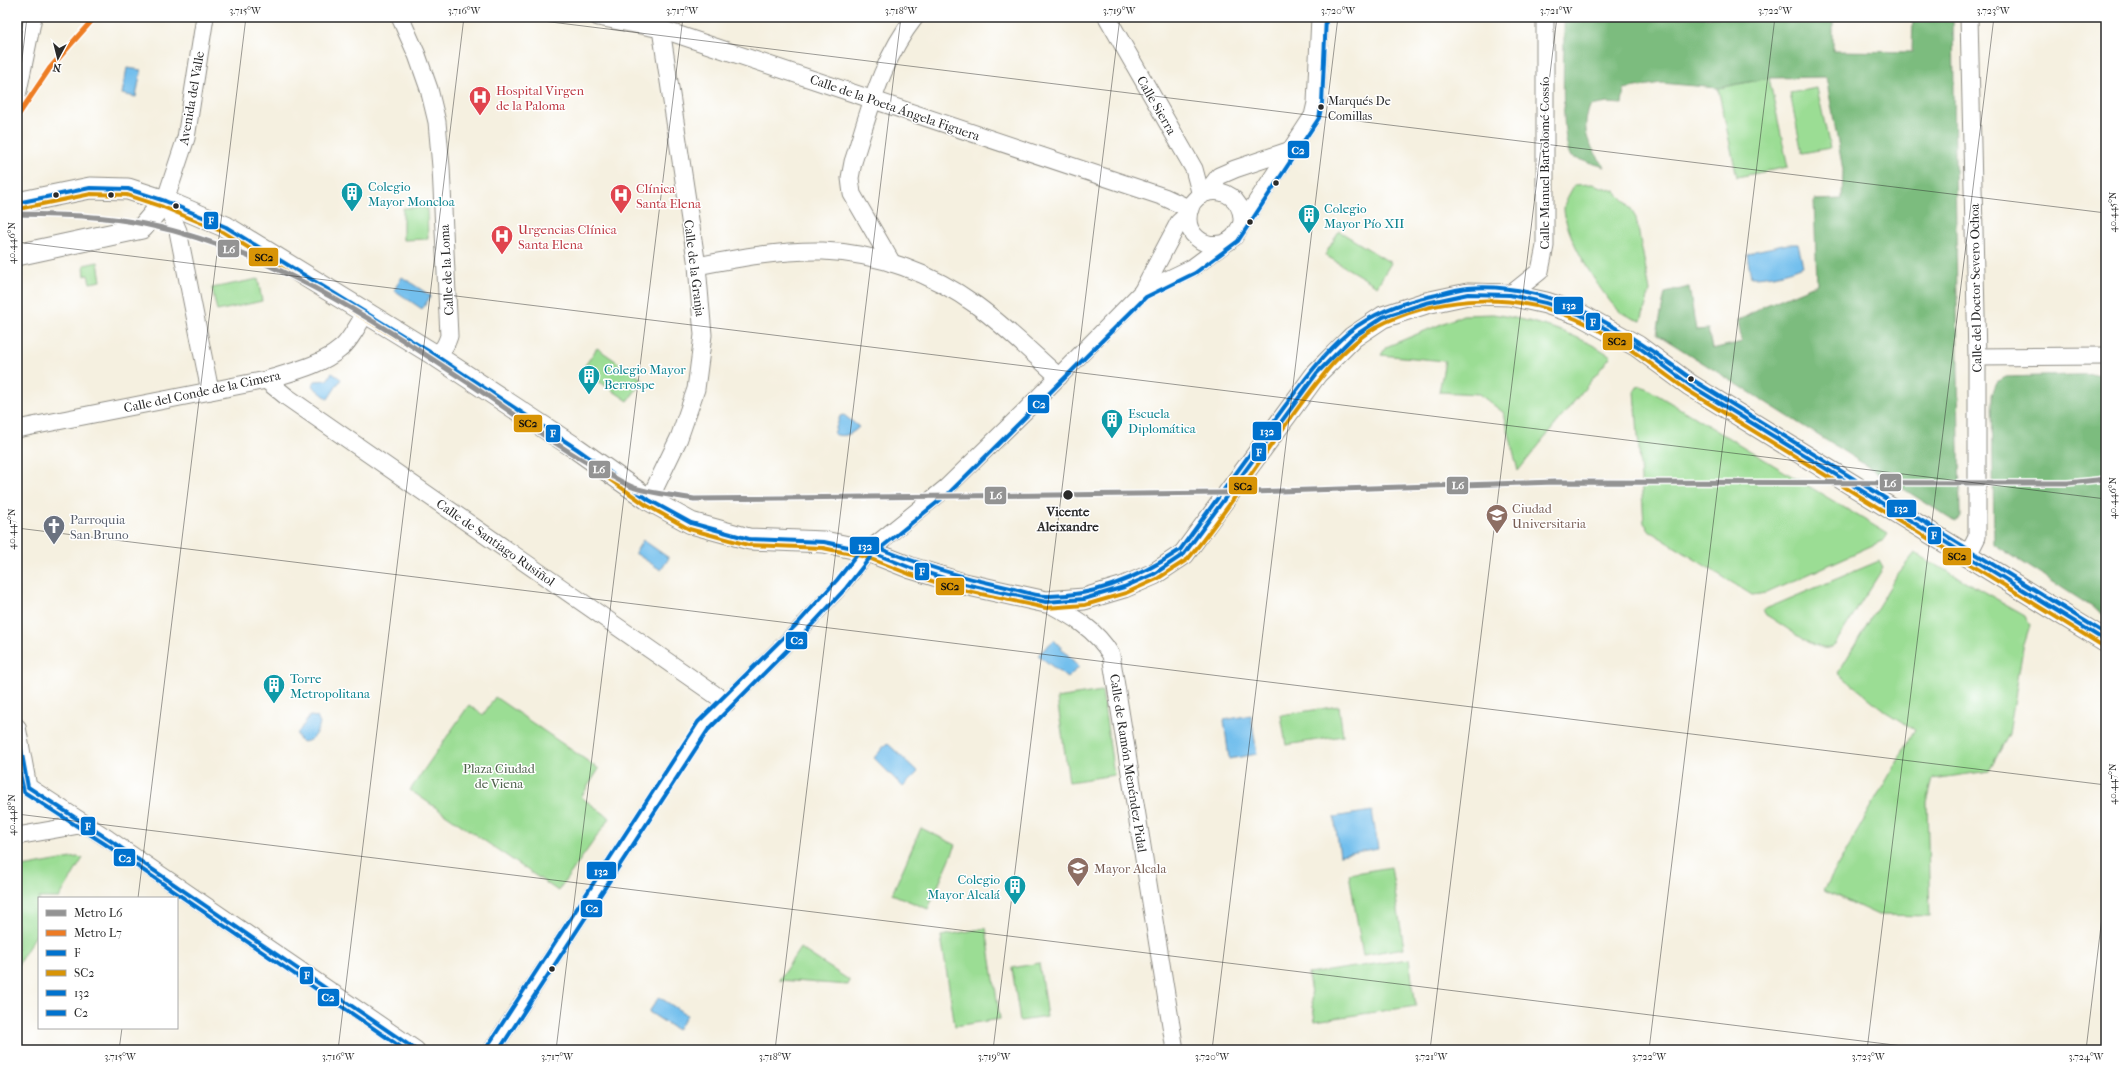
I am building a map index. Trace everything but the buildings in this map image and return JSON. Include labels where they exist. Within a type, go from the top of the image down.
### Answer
[{"type":"street","points":[[17,96],[33,17]]},
{"type":"street","name":"Avenida del Valle","points":[[165,201],[186,138],[205,17]]},
{"type":"street","name":"Calle de la Loma","points":[[400,17],[417,55],[429,88],[437,122],[449,336],[446,344],[440,352],[433,354]]},
{"type":"street","name":"Calle de la Poeta Ángela Figuera","points":[[598,17],[661,29],[1164,198],[1189,211]]},
{"type":"street","points":[[892,263],[852,194],[850,178],[853,162],[884,67],[900,36],[915,17]]},
{"type":"street","name":"Calle Sierra","points":[[1107,17],[1194,169],[1203,194]]},
{"type":"street","points":[[1142,292],[1192,268],[1228,242],[1239,231],[1242,224],[1313,116],[1316,103],[1320,17]]},
{"type":"street","name":"Calle Manuel Bartolomé Cossío","points":[[1510,294],[1540,271],[1546,246],[1545,17]]},
{"type":"street","name":"Calle del Doctor Severo Ochoa","points":[[1962,553],[1972,547],[1977,537],[1977,357],[1969,17]]},
{"type":"street","name":"Calle de la Granja","points":[[649,500],[679,438],[696,389],[703,335],[697,266],[661,29]]},
{"type":"street","points":[[492,1050],[703,726],[803,626],[842,584],[868,551],[946,488],[1059,377],[1142,292],[1179,222],[1220,176],[1235,169],[1291,150]]},
{"type":"street","points":[[17,203],[90,188],[128,189],[165,201],[226,227],[365,314],[433,354],[581,452],[649,500],[690,523],[749,538],[824,542],[868,551],[910,568],[960,583],[1046,602],[1084,599],[1124,588],[1154,574],[1184,554],[1317,373],[1352,337],[1383,317],[1426,303],[1468,294],[1510,294],[1580,314],[1637,346],[1690,385],[2106,641]]},
{"type":"street","points":[[1203,194],[1222,192],[1230,195],[1240,208],[1242,224]]},
{"type":"street","points":[[17,256],[142,228],[165,201]]},
{"type":"street","points":[[165,201],[178,231],[210,391]]},
{"type":"street","points":[[1189,211],[1191,230],[1196,237],[1211,245],[1228,242]]},
{"type":"street","points":[[697,266],[765,255],[823,251],[863,255],[892,263],[928,276],[976,305],[1059,377]]},
{"type":"street","name":"Calle del Conde de la Cimera","points":[[17,429],[266,380],[309,366],[341,349],[365,314]]},
{"type":"street","points":[[1977,357],[2106,356]]},
{"type":"street","name":"Calle de Santiago Rusiñol","points":[[266,380],[293,401],[727,703]]},
{"type":"street","name":"Calle de Ramón Menéndez Pidal","points":[[1046,602],[1088,627],[1102,641],[1111,655],[1175,1050]]},
{"type":"street","points":[[17,727],[28,787],[85,824],[416,1050]]},
{"type":"street","points":[[17,836],[85,824]]},
{"type":"green space","points":[[1564,17],[1833,17],[1833,51],[1912,52],[1913,17],[1953,17],[1960,516],[1956,522],[1657,334],[1665,293],[1689,287],[1696,330],[1708,329],[1712,349],[1742,342],[1738,321],[1764,306],[1817,284],[1814,200],[1842,199],[1843,170],[1826,77],[1769,78],[1718,88],[1661,83],[1624,89],[1622,104],[1608,103],[1590,106],[1587,115],[1586,131],[1588,138],[1594,152],[1605,167],[1571,157],[1567,147],[1563,90]]},
{"type":"green space","points":[[1769,78],[1788,167],[1737,177],[1718,88]]},
{"type":"green space","points":[[1817,88],[1830,148],[1802,153],[1790,93]]},
{"type":"green space","points":[[1592,184],[1615,191],[1627,203],[1636,218],[1650,291],[1641,321],[1623,314],[1610,302],[1584,262],[1569,232],[1564,207],[1567,199],[1574,185]]},
{"type":"green space","points":[[427,207],[428,239],[403,240],[403,208]]},
{"type":"green space","points":[[1339,231],[1391,263],[1377,286],[1325,255]]},
{"type":"green space","points":[[98,262],[101,281],[90,283],[88,275],[85,276],[84,265]]},
{"type":"green space","points":[[258,279],[262,301],[217,311],[212,288]]},
{"type":"green space","points":[[1493,314],[1524,320],[1569,334],[1611,356],[1518,471],[1504,413],[1479,394],[1439,392],[1445,361],[1381,355],[1386,347],[1463,315]]},
{"type":"green space","points":[[597,348],[643,380],[628,401],[582,370]]},
{"type":"green space","points":[[2106,374],[2106,616],[1994,544],[1992,394],[1997,382],[2006,377]]},
{"type":"green space","points":[[1641,386],[1888,534],[1884,540],[1767,593],[1752,595],[1651,532],[1644,523],[1635,391],[1637,387]]},
{"type":"green space","points":[[1915,553],[2025,615],[2030,626],[2023,648],[2009,734],[1989,771],[1933,779],[1927,803],[1930,916],[1878,915],[1824,890],[1915,730],[1886,712],[1838,673],[1897,575]]},
{"type":"green space","points":[[1879,561],[1883,568],[1835,644],[1830,648],[1823,648],[1810,643],[1766,615],[1763,610]]},
{"type":"green space","points":[[1102,691],[1114,775],[1069,782],[1057,698]]},
{"type":"green space","name":"Plaza Ciudad de Viena","points":[[495,697],[599,769],[581,797],[610,818],[558,891],[410,790],[469,705],[483,715]]},
{"type":"green space","points":[[1339,706],[1343,736],[1286,745],[1281,715]]},
{"type":"green space","points":[[921,828],[956,845],[928,909],[892,894]]},
{"type":"green space","points":[[77,857],[83,858],[60,897],[38,897],[38,932],[17,966],[17,868]]},
{"type":"green space","points":[[1391,867],[1404,948],[1363,955],[1349,874]]},
{"type":"green space","points":[[986,928],[1000,1019],[955,1026],[941,936]]},
{"type":"green space","points":[[800,948],[849,980],[848,985],[779,980]]},
{"type":"green space","points":[[1409,959],[1416,1006],[1315,1021],[1308,974]]},
{"type":"green space","points":[[1039,963],[1047,1017],[1020,1021],[1012,968]]},
{"type":"water","points":[[127,68],[141,70],[136,97],[122,94]]},
{"type":"water","points":[[1788,244],[1798,244],[1803,266],[1791,271],[1777,274],[1751,277],[1747,255],[1755,251]]},
{"type":"water","points":[[402,277],[431,296],[422,309],[394,290]]},
{"type":"water","points":[[332,373],[341,379],[328,399],[312,386],[315,381],[327,380]]},
{"type":"water","points":[[844,415],[859,427],[848,435],[841,436],[834,434],[840,416]]},
{"type":"water","points":[[643,540],[669,558],[661,570],[635,553]]},
{"type":"water","points":[[1054,640],[1079,667],[1067,678],[1038,655]]},
{"type":"water","points":[[1251,715],[1257,754],[1229,759],[1224,720]]},
{"type":"water","points":[[310,716],[317,717],[320,724],[319,727],[310,740],[304,742],[300,741],[297,734]]},
{"type":"water","points":[[887,743],[918,772],[903,787],[874,758]]},
{"type":"water","points":[[1372,811],[1378,848],[1340,855],[1334,817]]},
{"type":"water","points":[[659,997],[687,1015],[677,1030],[649,1012]]},
{"type":"metro line","name":"L7","points":[[17,117],[50,68],[95,17]]},
{"type":"metro line","name":"L6","points":[[17,214],[81,216],[128,221],[189,235],[232,250],[274,268],[354,310],[432,359],[568,451],[622,482],[642,490],[694,499],[1221,493],[1555,482],[2068,483],[2106,479]]},
{"type":"transit line","name":"C2","points":[[499,1050],[708,730],[807,630],[846,588],[872,555],[950,492],[1146,297],[1195,273],[1238,241],[1319,118],[1322,103],[1326,17]]},
{"type":"transit line","name":"F","points":[[17,203],[90,188],[128,189],[165,201],[226,227],[433,354],[577,449],[649,500],[691,523],[749,539],[824,542],[868,551],[911,568],[960,583],[1046,602],[1084,599],[1124,587],[1154,574],[1184,554],[1317,373],[1353,337],[1383,317],[1426,303],[1468,294],[1510,295],[1546,303],[1579,314],[1637,346],[1690,385],[2106,641]]},
{"type":"transit line","name":"SC2","points":[[18,209],[91,194],[127,195],[163,207],[223,232],[430,359],[574,454],[646,505],[689,529],[748,545],[823,548],[866,557],[909,574],[958,589],[1046,608],[1085,605],[1126,593],[1157,579],[1188,559],[1206,537],[1287,423],[1327,370],[1350,346],[1368,332],[1386,322],[1433,306],[1457,302],[1481,301],[1505,301],[1529,305],[1576,319],[1606,334],[1687,390],[2103,646]]},
{"type":"transit line","name":"132","points":[[487,1047],[698,722],[799,622],[837,580],[864,546],[870,545],[920,564],[954,574],[1042,596],[1083,593],[1100,589],[1134,576],[1180,550],[1298,388],[1317,364],[1338,342],[1358,325],[1368,319],[1399,305],[1421,298],[1468,288],[1500,288],[1530,293],[1560,301],[1588,313],[1642,344],[1693,380],[2106,634]]},
{"type":"transit line","name":"F","points":[[17,727],[28,787],[108,839],[416,1050]]},
{"type":"transit line","name":"C2","points":[[17,760],[24,792],[105,844],[405,1050]]},
{"type":"place","name":"Marqués De Comillas","points":[[1321,107]]},
{"type":"place","name":"Hospital Virgen de la Paloma","points":[[480,116]]},
{"type":"place","name":"Colegio Mayor Moncloa","points":[[352,212]]},
{"type":"place","name":"Clínica Santa Elena","points":[[621,214]]},
{"type":"place","name":"Colegio Mayor Pío XII","points":[[1309,234]]},
{"type":"place","name":"Urgencias Clínica Santa Elena","points":[[502,256]]},
{"type":"place","name":"Colegio Mayor Berrospe","points":[[589,396]]},
{"type":"place","name":"Escuela Diplomática","points":[[1112,440]]},
{"type":"place","name":"Vicente Aleixandre","points":[[1068,495]]},
{"type":"place","name":"Ciudad Universitaria","points":[[1497,534]]},
{"type":"place","name":"Parroquia San Bruno","points":[[54,546]]},
{"type":"place","name":"Torre Metropolitana","points":[[274,704]]},
{"type":"place","name":"Mayor Alcala","points":[[1078,888]]},
{"type":"place","name":"Colegio Mayor Alcalá","points":[[1015,906]]}]
